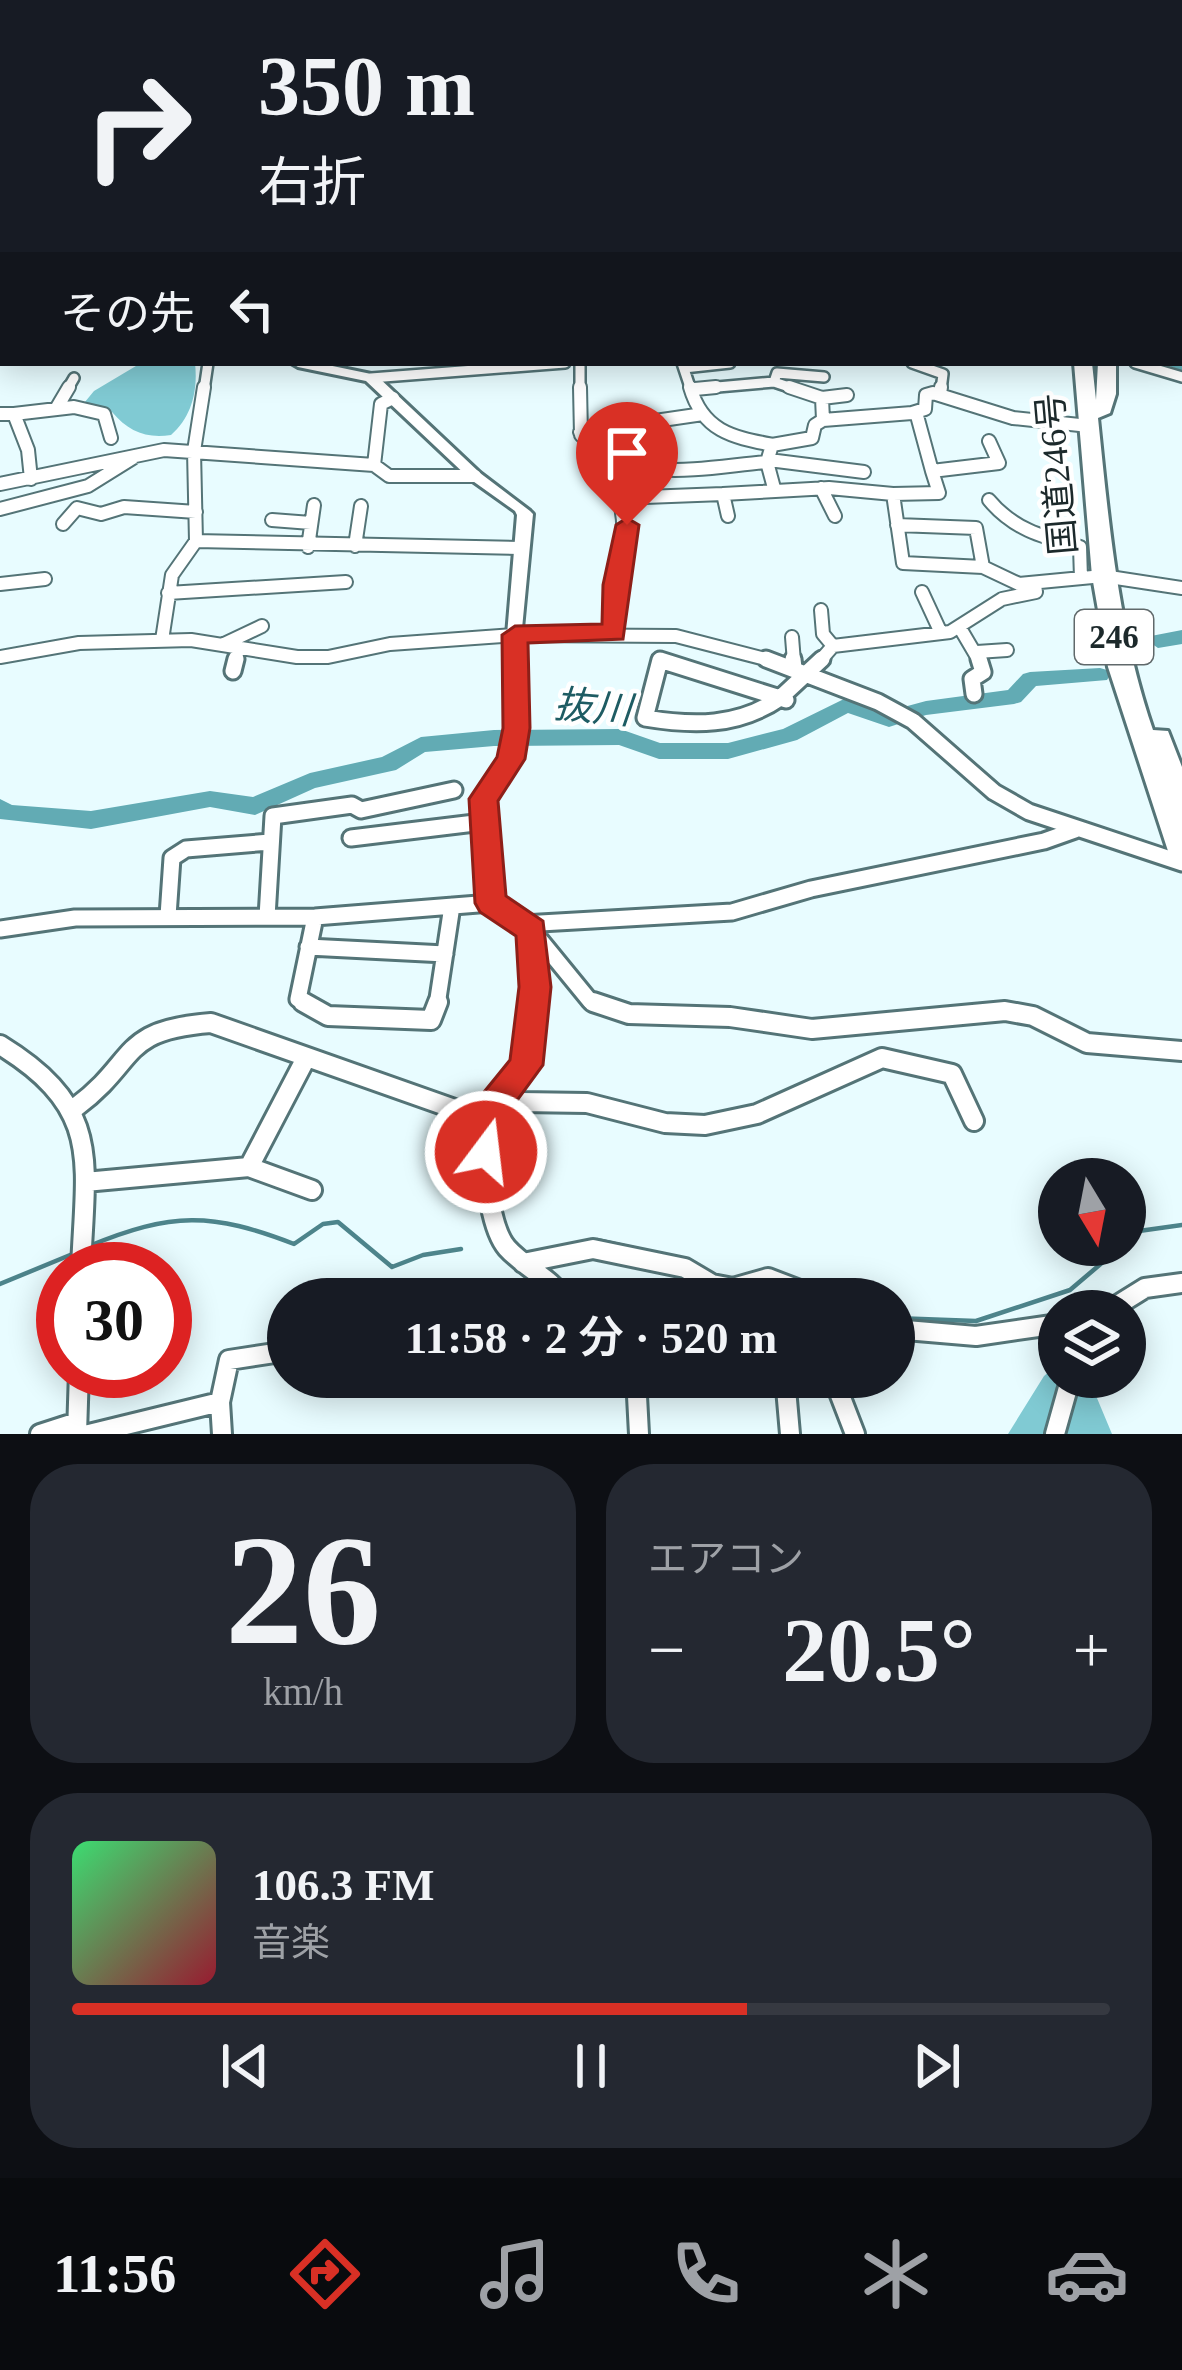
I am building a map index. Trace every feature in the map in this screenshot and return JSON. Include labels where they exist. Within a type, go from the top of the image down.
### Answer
[{"type":"highway","name":"246","points":[[1075,366],[1092,417]]},
{"type":"highway","name":"国道246号","points":[[1084,366],[1092,417]]},
{"type":"highway","name":"国道246号","points":[[1095,366],[1092,417],[1100,577],[1120,667],[1182,859]]},
{"type":"highway","name":"246","points":[[1092,417],[1105,366]]},
{"type":"highway","name":"国道246号","points":[[1100,577],[1182,802]]},
{"type":"street","points":[[162,640],[172,575],[196,541],[194,452],[208,366]]},
{"type":"street","points":[[333,366],[371,378],[505,366]]},
{"type":"street","points":[[580,366],[580,432],[588,447],[622,469],[768,461],[864,467],[864,491]]},
{"type":"street","points":[[684,366],[695,389]]},
{"type":"street","points":[[734,366],[750,383]]},
{"type":"street","points":[[920,366],[943,374],[940,394]]},
{"type":"street","points":[[1145,366],[1182,377]]},
{"type":"street","points":[[774,382],[778,374],[824,377]]},
{"type":"street","points":[[56,409],[74,378]]},
{"type":"street","points":[[371,378],[476,476],[525,514],[515,635],[516,728],[511,759],[484,799],[491,903]]},
{"type":"street","points":[[695,389],[774,382],[822,398],[848,395]]},
{"type":"street","points":[[695,389],[692,393],[703,414]]},
{"type":"street","points":[[580,432],[703,414],[715,420],[723,435],[773,445],[812,438],[815,425],[823,420],[868,411],[878,420],[916,412],[927,404],[926,394],[940,394],[1013,418],[1092,417]]},
{"type":"street","points":[[374,465],[381,404],[393,398]]},
{"type":"street","points":[[822,398],[823,420]]},
{"type":"street","points":[[31,479],[28,450],[7,414],[80,408],[104,414],[111,438]]},
{"type":"street","points":[[614,632],[615,585],[627,525],[619,498],[774,488],[939,493],[916,412]]},
{"type":"street","points":[[932,471],[999,463],[989,440]]},
{"type":"street","points":[[773,445],[768,461],[774,488]]},
{"type":"street","points":[[0,484],[164,450],[374,465],[389,476],[476,476]]},
{"type":"street","points":[[0,509],[87,488],[133,458]]},
{"type":"street","points":[[818,466],[835,516]]},
{"type":"street","points":[[723,494],[728,516]]},
{"type":"street","points":[[893,494],[903,563],[983,566],[1019,584],[1100,577],[1182,588]]},
{"type":"street","points":[[989,500],[1006,520],[1035,536],[1080,547],[1100,577]]},
{"type":"street","points":[[308,548],[314,505]]},
{"type":"street","points":[[356,546],[361,506]]},
{"type":"street","points":[[63,524],[77,508],[101,514],[124,507],[196,512]]},
{"type":"street","points":[[272,520],[311,523]]},
{"type":"street","points":[[896,525],[976,528],[983,566]]},
{"type":"street","points":[[196,541],[457,552],[520,548]]},
{"type":"street","points":[[0,584],[45,579]]},
{"type":"street","points":[[168,593],[346,582]]},
{"type":"street","points":[[786,700],[660,660],[645,718],[711,723],[766,711],[786,700],[813,675],[833,646],[960,628],[1002,599],[1036,592],[1035,585]]},
{"type":"street","points":[[922,592],[941,633]]},
{"type":"street","points":[[821,610],[823,634],[833,646]]},
{"type":"street","points":[[222,645],[262,626]]},
{"type":"street","points":[[960,628],[977,652],[983,672],[972,679],[974,694]]},
{"type":"street","points":[[0,657],[79,643],[162,640],[328,657],[390,644],[614,632],[722,645],[878,702],[928,736],[994,792],[1075,830],[1182,859]]},
{"type":"street","points":[[792,637],[794,668]]},
{"type":"street","points":[[232,671],[238,648]]},
{"type":"street","points":[[977,652],[1006,650]]},
{"type":"street","points":[[267,917],[273,816],[352,805],[361,811],[454,790]]},
{"type":"street","points":[[351,838],[483,822]]},
{"type":"street","points":[[527,927],[732,912],[811,889],[1044,841],[1075,830]]},
{"type":"street","points":[[168,916],[172,858],[186,849],[270,842]]},
{"type":"street","points":[[0,929],[75,918],[315,917],[491,903],[527,927],[590,1000],[629,1014],[730,1017],[812,1029],[1005,1011],[1033,1016],[1087,1043],[1182,1051]]},
{"type":"street","points":[[315,917],[298,999],[328,1016],[431,1020],[436,1015],[452,905]]},
{"type":"street","points":[[527,927],[535,987],[526,1065],[487,1113],[499,1239],[507,1255],[546,1278]]},
{"type":"street","points":[[308,947],[445,953]]},
{"type":"street","points":[[76,1107],[100,1093],[132,1043],[146,1033],[176,1024],[237,1028],[306,1058],[487,1113],[520,1102],[586,1103],[665,1123],[705,1125],[757,1114],[882,1058],[952,1074],[974,1121]]},
{"type":"street","points":[[0,1046],[50,1075],[76,1107],[85,1182],[82,1242]]},
{"type":"street","points":[[249,1167],[306,1058]]},
{"type":"street","points":[[85,1182],[249,1167],[312,1190]]},
{"type":"street","points":[[523,1263],[593,1249],[685,1268],[703,1278]]},
{"type":"street","points":[[1142,1290],[1182,1283]]},
{"type":"street","points":[[915,1334],[988,1337],[1038,1328]]},
{"type":"street","points":[[222,1434],[220,1402],[230,1360],[267,1355]]},
{"type":"street","points":[[79,1398],[80,1430]]},
{"type":"street","points":[[637,1398],[639,1434]]},
{"type":"street","points":[[787,1398],[790,1434]]},
{"type":"street","points":[[841,1398],[855,1434]]},
{"type":"street","points":[[1055,1434],[1064,1398]]},
{"type":"street","points":[[40,1434],[220,1402]]},
{"type":"shaded area","points":[[136,366],[195,366],[192,402],[171,435],[146,434],[131,429],[112,412],[80,408],[94,391]]},
{"type":"shaded area","points":[[1038,1386],[1038,1398],[1097,1398],[1112,1434],[1008,1434]]},
{"type":"waterway","name":"抜川","points":[[1158,641],[1182,637]]},
{"type":"waterway","name":"抜川","points":[[0,808],[8,813],[91,820],[210,799],[255,806],[310,781],[388,764],[421,745],[494,738],[620,737],[659,751],[728,751],[789,735],[846,705],[889,719],[926,708],[1014,697],[1030,679],[1100,675]]},
{"type":"waterway","points":[[100,1242],[144,1227],[192,1220],[239,1226],[294,1244],[323,1224],[338,1222],[392,1267],[423,1255],[461,1249]]},
{"type":"waterway","points":[[1146,1230],[1182,1225]]},
{"type":"waterway","points":[[597,1240],[646,1251]]},
{"type":"waterway","points":[[915,1319],[976,1321],[1070,1290],[1098,1266]]},
{"type":"waterway","points":[[0,1284],[36,1269]]},
{"type":"waterway","points":[[774,1271],[792,1278]]},
{"type":"route","points":[[486,1152],[480,1118],[494,1108],[526,1065],[535,987],[532,930],[491,903],[483,822],[484,799],[511,759],[518,690],[515,635],[614,632],[615,585],[627,525]]}]
